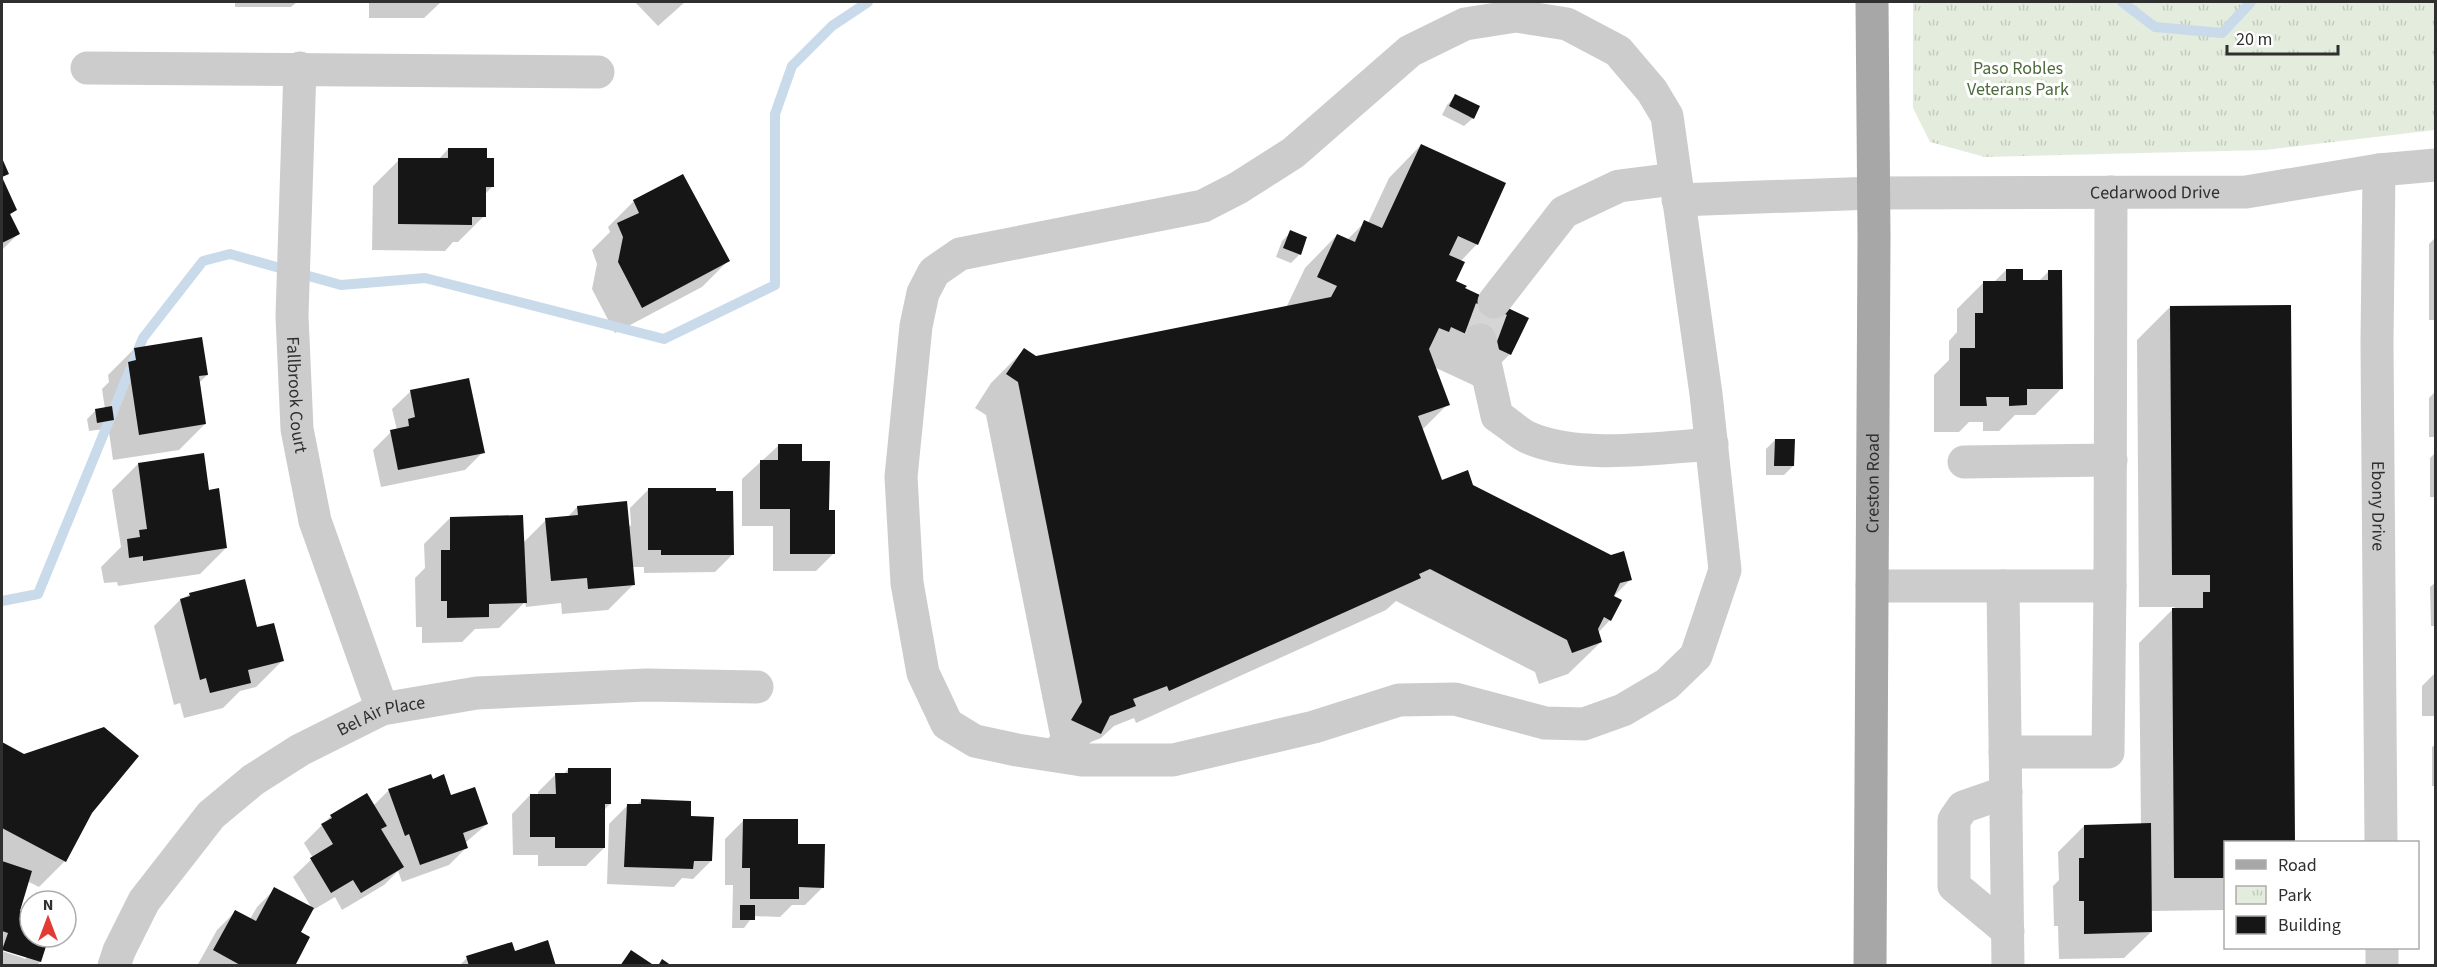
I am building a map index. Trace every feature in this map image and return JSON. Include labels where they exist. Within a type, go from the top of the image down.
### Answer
[{"type":"main road","name":"Creston Road","points":[[1870,966],[1874,193],[1872,2]]},
{"type":"street","points":[[1516,16],[1567,24],[1618,51],[1652,91],[1666,116],[1712,444],[1725,570],[1696,656],[1666,684],[1623,710],[1584,724],[1545,723],[1455,699],[1400,700],[1314,727],[1173,760],[1082,760],[975,741],[947,724],[923,673],[907,583],[901,477],[916,326],[923,293],[934,272],[960,254],[1203,206],[1238,188],[1293,153],[1410,51],[1465,24],[1516,16]]},
{"type":"street","points":[[87,68],[598,72]]},
{"type":"street","name":"Fallbrook Court","points":[[300,68],[292,316],[297,429],[315,521],[382,709]]},
{"type":"street","name":"Cedarwood Drive","points":[[1494,302],[1564,212],[1619,186],[1874,193],[2246,192],[2379,170],[2436,165]]},
{"type":"street","name":"Ebony Drive","points":[[2379,170],[2377,343],[2381,841]]},
{"type":"street","points":[[2005,752],[2108,752],[2111,192]]},
{"type":"street","points":[[1480,340],[1497,416],[1527,437],[1562,446],[1622,452],[1712,444]]},
{"type":"street","points":[[1964,462],[2111,460]]},
{"type":"street","points":[[1872,586],[2110,586]]},
{"type":"street","points":[[2002,586],[2008,966]]},
{"type":"street","name":"Bel Air Place","points":[[114,966],[144,901],[211,815],[253,780],[300,750],[382,709],[477,693],[646,685],[757,687]]},
{"type":"street","points":[[2006,792],[1963,807],[1954,820],[1954,886],[2008,931]]},
{"type":"street","points":[[2382,949],[2382,966]]},
{"type":"green space","name":"Paso Robles Veterans Park","points":[[1913,2],[2435,2],[2435,130],[2265,150],[1985,157],[1930,142],[1913,108]]},
{"type":"building","points":[[1455,94],[1480,106],[1474,119],[1449,106]]},
{"type":"building","points":[[1421,144],[1506,183],[1478,245],[1458,236],[1449,255],[1465,262],[1456,281],[1467,286],[1465,288],[1529,318],[1511,355],[1451,327],[1449,332],[1439,328],[1429,349],[1450,405],[1418,416],[1442,480],[1468,470],[1473,485],[1611,555],[1624,551],[1632,580],[1620,583],[1614,596],[1622,600],[1611,621],[1604,617],[1598,629],[1602,642],[1572,653],[1567,640],[1430,569],[1419,574],[1421,578],[1169,691],[1167,686],[1133,699],[1136,706],[1110,716],[1101,734],[1071,720],[1082,702],[1018,382],[1006,374],[1024,348],[1036,356],[1331,297],[1337,286],[1317,277],[1337,234],[1355,242],[1364,220],[1382,228]]},
{"type":"building","points":[[448,148],[487,148],[487,158],[494,158],[494,187],[486,187],[486,217],[472,217],[472,225],[398,224],[398,158],[448,158]]},
{"type":"building","points":[[2,158],[9,174],[2,177]]},
{"type":"building","points":[[683,174],[730,261],[642,308],[618,262],[623,237],[617,223],[639,213],[633,200]]},
{"type":"building","points":[[2,177],[17,210],[10,214],[20,234],[2,243]]},
{"type":"building","points":[[1290,230],[1307,237],[1301,255],[1283,248]]},
{"type":"building","points":[[2006,269],[2023,269],[2023,280],[2048,280],[2048,270],[2062,270],[2063,389],[2027,389],[2027,405],[2009,406],[2009,397],[1986,397],[1987,406],[1960,406],[1960,348],[1975,348],[1975,313],[1983,313],[1983,281],[2006,281]]},
{"type":"building","points":[[2291,305],[2295,841],[2224,841],[2224,878],[2174,878],[2172,608],[2203,608],[2203,592],[2210,592],[2210,575],[2172,575],[2170,306]]},
{"type":"building","points":[[202,337],[208,375],[199,376],[206,424],[139,435],[128,362],[136,360],[134,348]]},
{"type":"building","points":[[469,378],[485,453],[398,470],[390,430],[409,426],[408,419],[415,417],[410,390]]},
{"type":"building","points":[[112,406],[114,420],[97,423],[95,409]]},
{"type":"building","points":[[1775,439],[1795,439],[1794,466],[1774,466]]},
{"type":"building","points":[[778,444],[802,444],[802,461],[830,461],[829,510],[835,510],[835,554],[790,554],[790,509],[760,509],[760,460],[778,460]]},
{"type":"building","points":[[204,453],[209,490],[219,488],[227,548],[143,561],[143,556],[129,558],[127,539],[140,537],[139,530],[147,529],[138,463]]},
{"type":"building","points":[[648,488],[716,488],[716,491],[733,491],[734,555],[661,555],[661,550],[648,550]]},
{"type":"building","points":[[627,501],[635,585],[588,589],[587,578],[551,581],[545,518],[578,515],[577,506]]},
{"type":"building","points":[[523,515],[527,603],[489,604],[489,617],[447,618],[447,601],[441,601],[441,550],[450,550],[450,517]]},
{"type":"building","points":[[245,579],[257,627],[274,623],[284,661],[248,670],[251,683],[210,693],[206,678],[200,680],[180,599],[190,596],[189,593]]},
{"type":"building","points":[[104,727],[139,756],[92,813],[66,862],[2,828],[2,742],[24,754]]},
{"type":"building","points":[[568,768],[611,768],[611,804],[605,804],[605,848],[555,848],[555,837],[530,837],[530,794],[556,794],[555,773],[568,773]]},
{"type":"building","points":[[431,774],[433,779],[444,774],[451,795],[475,787],[488,824],[463,833],[468,848],[420,865],[409,834],[405,836],[388,789]]},
{"type":"building","points":[[367,793],[387,826],[381,829],[404,867],[361,893],[353,880],[331,893],[310,858],[333,844],[321,824],[332,818],[330,815]]},
{"type":"building","points":[[641,799],[691,801],[691,816],[714,817],[712,861],[694,861],[693,869],[624,867],[627,804],[641,804]]},
{"type":"building","points":[[743,819],[798,819],[798,844],[825,844],[824,888],[799,887],[799,899],[750,899],[750,868],[742,868]]},
{"type":"building","points":[[2151,823],[2152,932],[2084,934],[2084,901],[2079,901],[2079,858],[2084,858],[2084,825]]},
{"type":"building","points":[[2,861],[32,871],[27,889],[18,889],[18,949],[45,949],[41,962],[2,950],[8,933],[2,931]]},
{"type":"building","points":[[274,887],[314,908],[301,932],[310,937],[295,966],[242,966],[213,950],[235,910],[256,921]]},
{"type":"building","points":[[740,905],[755,905],[755,920],[740,920]]},
{"type":"building","points":[[548,940],[556,966],[469,966],[466,956],[512,942],[515,951]]},
{"type":"building","points":[[631,950],[655,966],[620,966]]},
{"type":"building","points":[[662,959],[672,966],[658,966]]},
{"type":"waterway","points":[[2,601],[38,594],[143,338],[203,261],[230,254],[341,285],[425,278],[664,339],[775,285],[775,114],[792,66],[832,26],[868,2]]},
{"type":"waterway","points":[[2122,2],[2155,27],[2222,33],[2251,2]]},
{"type":"tunnel","points":[[1480,340],[1494,302]]}]
